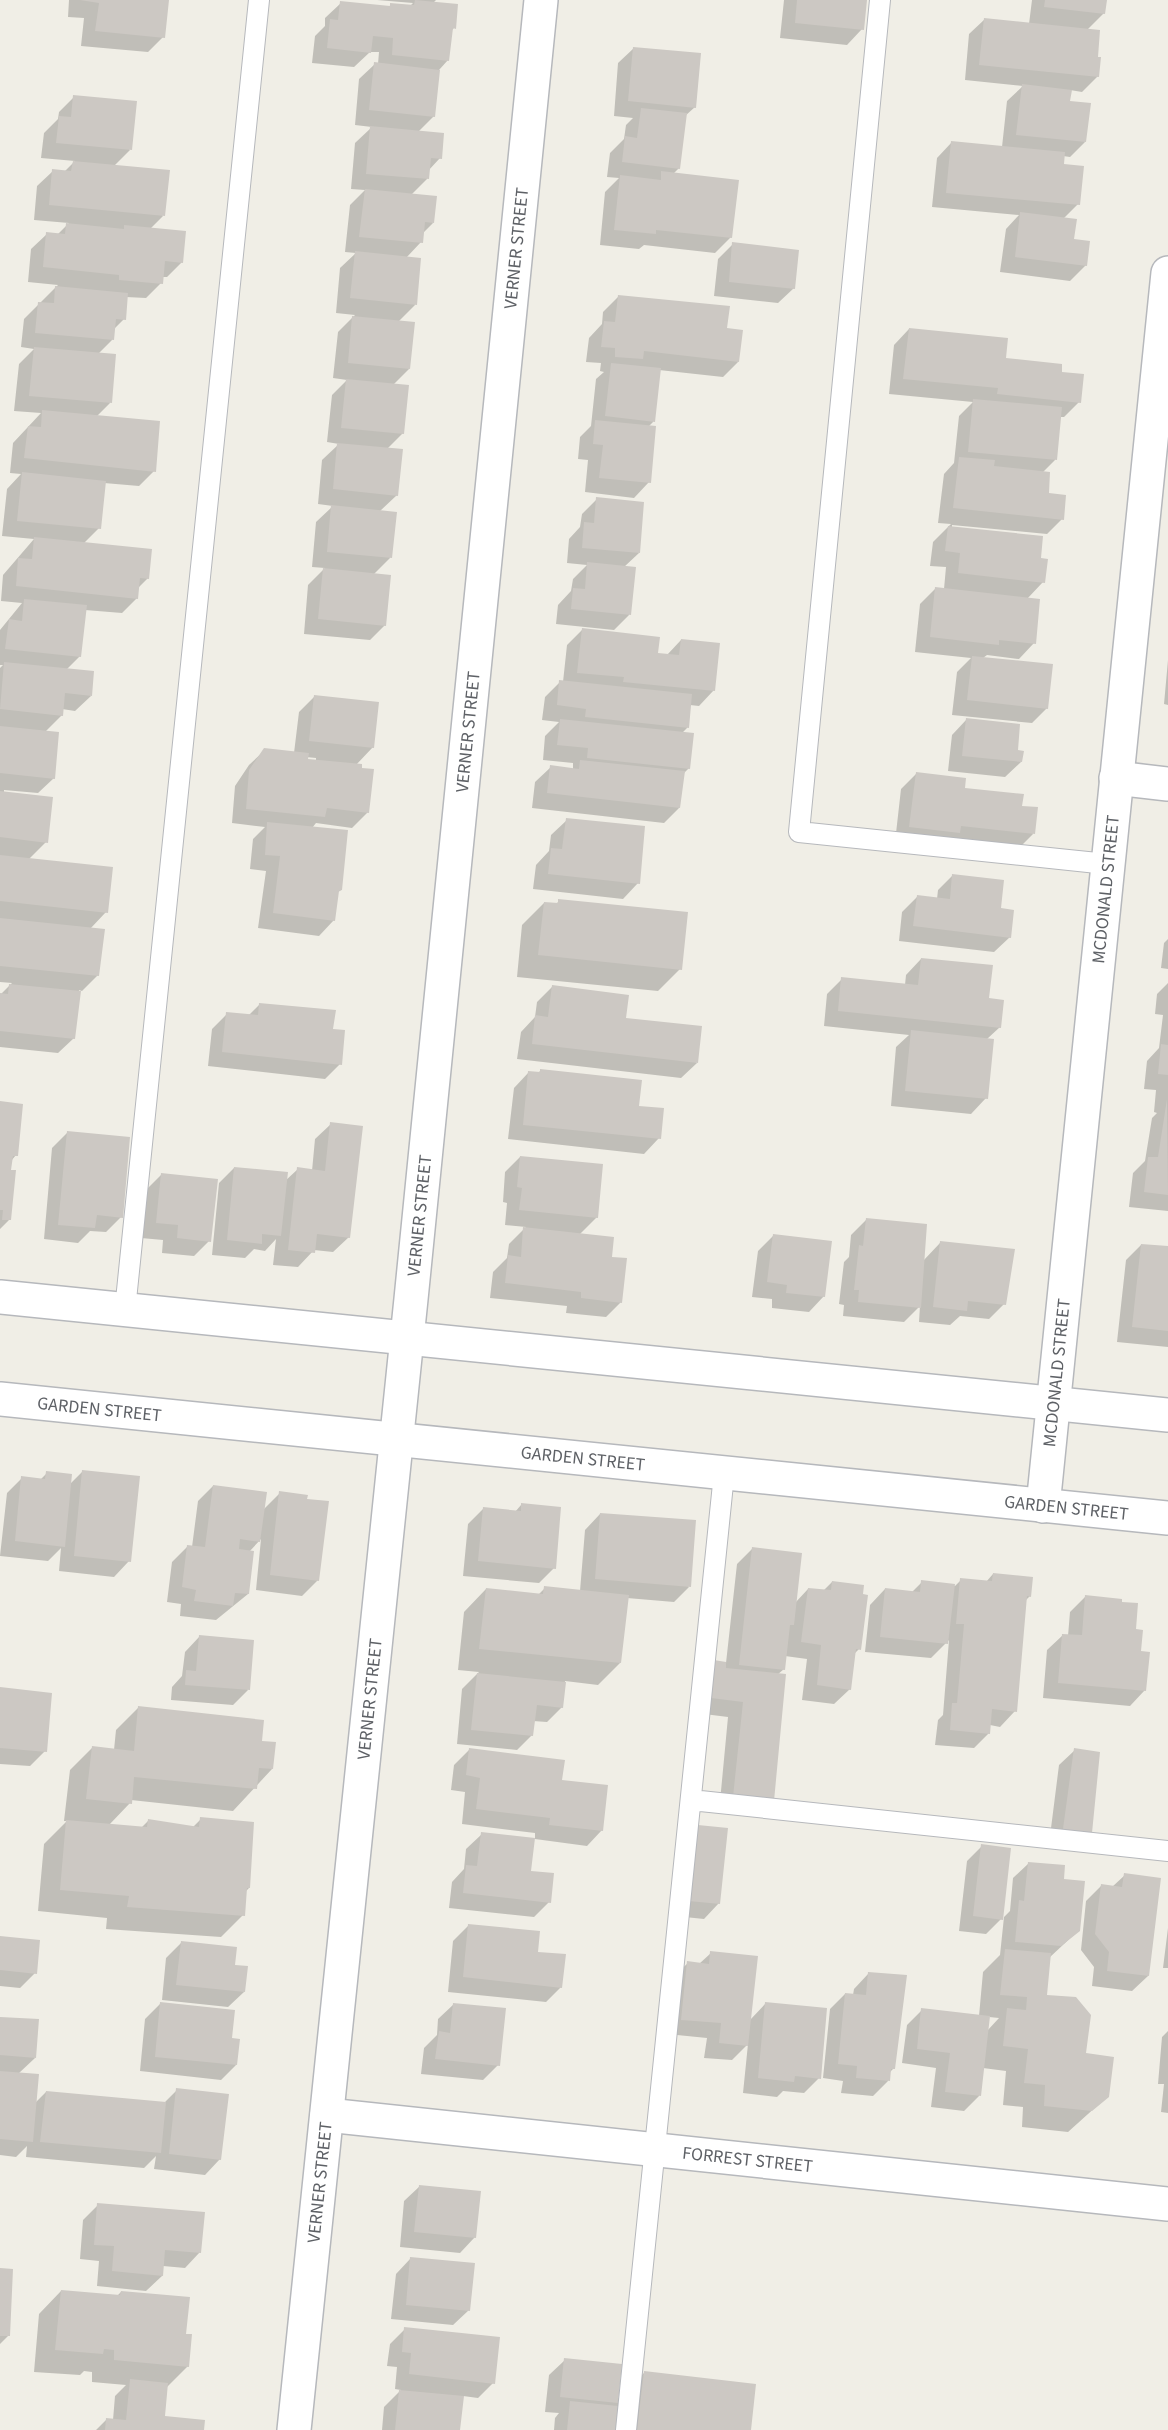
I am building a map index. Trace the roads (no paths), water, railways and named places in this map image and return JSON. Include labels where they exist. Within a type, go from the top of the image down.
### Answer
[{"type":"street","name":"VERNER STREET","points":[[294,2430],[407,1337],[541,0]]},
{"type":"street","name":"MCDONALD STREET","points":[[1042,1506],[1168,273]]},
{"type":"street","points":[[1116,778],[1168,784]]},
{"type":"street","points":[[0,1297],[1168,1415]]},
{"type":"street","name":"GARDEN STREET","points":[[0,1399],[1168,1518]]},
{"type":"street","name":"FORREST STREET","points":[[327,2115],[1168,2204]]},
{"type":"lane","points":[[126,1310],[259,0]]},
{"type":"lane","points":[[880,0],[799,832],[1107,864]]},
{"type":"lane","points":[[627,2430],[724,1474]]},
{"type":"lane","points":[[691,1800],[1168,1851]]}]
